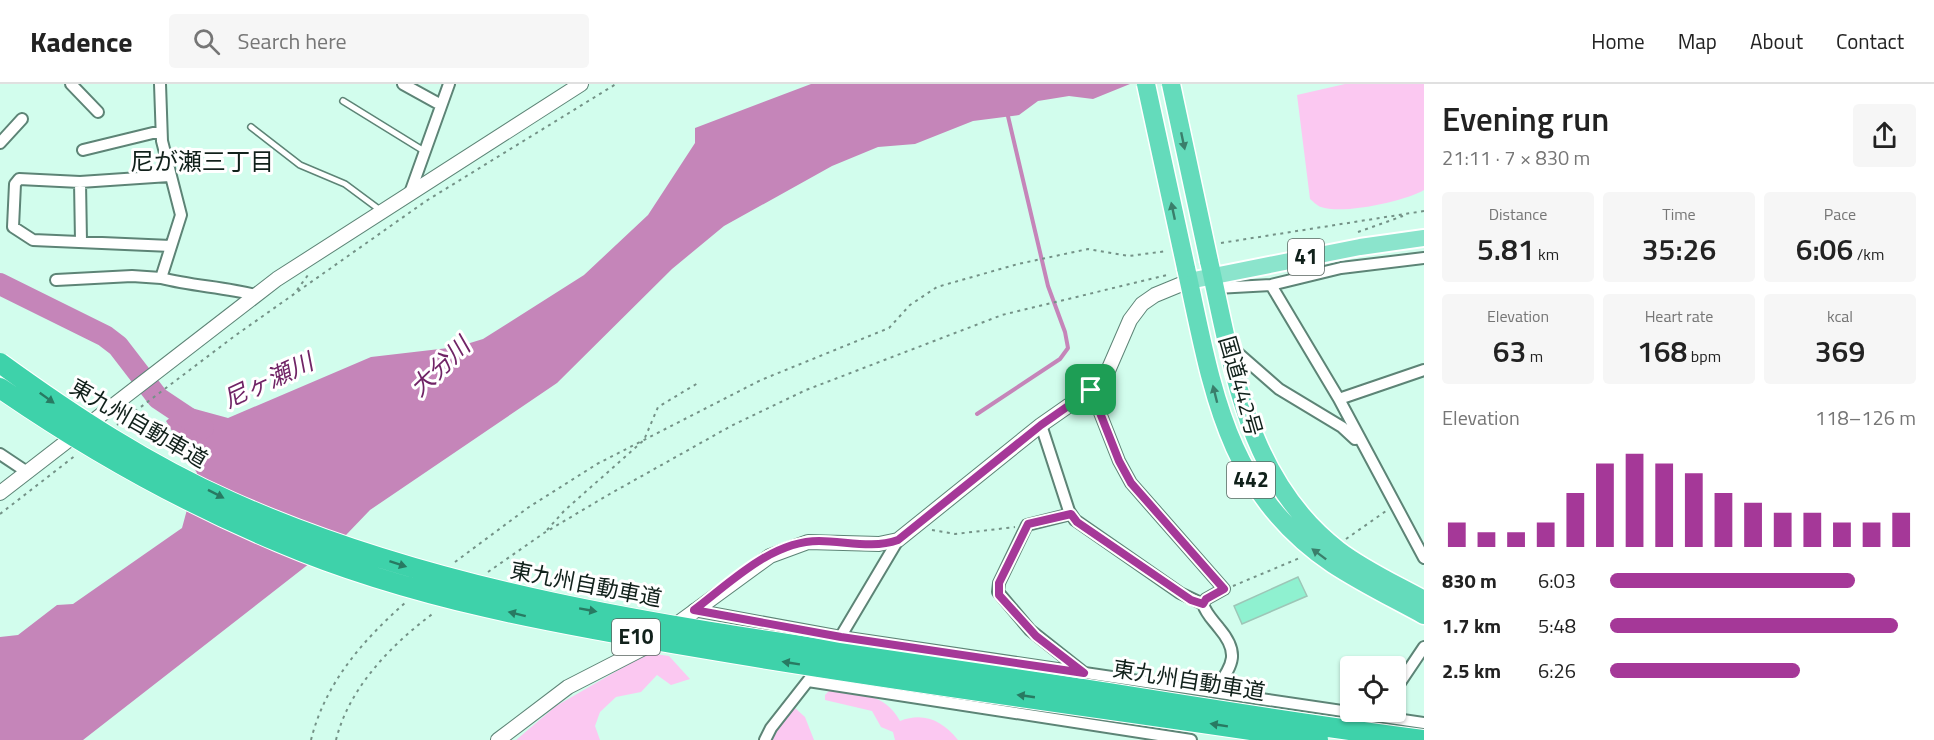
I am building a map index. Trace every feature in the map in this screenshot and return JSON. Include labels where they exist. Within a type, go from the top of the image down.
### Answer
[{"type":"highway","name":"国道442号","points":[[1146,84],[1183,274],[1225,429],[1241,464],[1262,496],[1300,538],[1333,564],[1424,615]]},
{"type":"highway","name":"国道442号","points":[[1171,84],[1228,345],[1254,440],[1289,500],[1336,549],[1366,569],[1424,600]]},
{"type":"highway","name":"東九州自動車道","points":[[0,363],[62,408],[122,446],[229,501],[321,539],[414,569],[514,596],[806,646],[1424,740]]},
{"type":"highway","name":"東九州自動車道","points":[[0,388],[53,424],[114,460],[280,543],[377,576],[466,602],[550,622],[799,665],[1318,740]]},
{"type":"main road","name":"41","points":[[1183,274],[1213,275],[1360,247],[1424,238]]},
{"type":"street","points":[[71,84],[98,112]]},
{"type":"street","points":[[160,84],[161,130],[169,176],[181,215],[161,278]]},
{"type":"street","points":[[403,84],[441,105]]},
{"type":"street","points":[[410,193],[449,84]]},
{"type":"street","points":[[0,493],[255,295],[381,211],[581,84]]},
{"type":"street","points":[[0,143],[22,119]]},
{"type":"street","points":[[83,150],[161,130]]},
{"type":"street","points":[[169,176],[80,182],[19,179],[15,184],[12,223],[17,232],[38,241],[171,246]]},
{"type":"street","points":[[80,182],[81,241]]},
{"type":"street","points":[[1213,275],[1271,285],[1341,268],[1424,258]]},
{"type":"street","points":[[765,740],[771,728],[841,637],[898,540],[1041,425],[1091,390],[1107,373],[1130,320],[1142,304],[1183,274]]},
{"type":"street","points":[[56,280],[132,276],[161,278],[205,288],[228,288],[255,295]]},
{"type":"street","points":[[1271,285],[1339,399],[1364,450],[1424,558]]},
{"type":"street","points":[[1228,345],[1279,389],[1342,427],[1364,450]]},
{"type":"street","points":[[1339,399],[1424,370]]},
{"type":"street","points":[[1091,390],[1119,461],[1131,483],[1224,589],[1206,599],[1203,604]]},
{"type":"street","points":[[1041,425],[1071,514],[1077,522],[1180,593],[1203,604],[1207,614],[1225,635],[1233,656],[1230,667],[1214,692]]},
{"type":"street","points":[[0,454],[27,472]]},
{"type":"street","points":[[1071,514],[1027,525],[999,583],[999,595],[1036,636],[1084,673]]},
{"type":"street","points":[[498,740],[553,697],[585,678],[636,654],[760,561],[791,546],[818,541],[879,544],[898,540]]},
{"type":"street","points":[[694,610],[841,637],[1340,709]]},
{"type":"street","points":[[1406,674],[1424,647]]},
{"type":"street","points":[[808,681],[1130,736],[1191,740]]},
{"type":"street","points":[[1406,719],[1424,723]]},
{"type":"lane","points":[[343,101],[424,151]]},
{"type":"lane","points":[[251,127],[300,165],[345,184],[381,211]]},
{"type":"path","points":[[110,430],[399,219],[616,84]]},
{"type":"path","points":[[1217,243],[1424,211]]},
{"type":"path","points":[[453,564],[568,481],[761,380],[889,328],[910,305],[937,287],[1018,264],[1088,249],[1129,256],[1173,250]]},
{"type":"path","points":[[480,578],[544,533],[731,426],[806,390],[1002,315],[1183,274]]},
{"type":"path","points":[[544,533],[564,511],[644,440],[658,407],[698,383]]},
{"type":"path","points":[[0,514],[81,451]]},
{"type":"path","points":[[926,526],[936,532],[954,534],[1027,525]]},
{"type":"path","points":[[311,740],[321,705],[331,686],[364,643],[408,600]]},
{"type":"path","points":[[336,740],[351,702],[379,663],[415,627],[443,606]]},
{"type":"shaded area","points":[[1345,84],[1424,84],[1424,190],[1389,202],[1358,208],[1331,209],[1321,207],[1310,199],[1297,95]]},
{"type":"shaded area","points":[[648,653],[669,656],[690,679],[671,685],[657,675],[641,692],[616,697],[600,712],[595,726],[600,740],[516,740],[556,706]]},
{"type":"shaded area","points":[[830,690],[870,696],[887,705],[900,721],[917,717],[932,720],[945,727],[958,740],[895,740],[893,732],[881,727],[872,711],[825,700],[825,695]]},
{"type":"shaded area","points":[[791,708],[795,708],[805,717],[814,740],[771,740],[773,730]]},
{"type":"water","name":"大分川","points":[[811,84],[1130,84],[1093,99],[1069,96],[1038,101],[1019,115],[973,121],[915,144],[878,147],[832,166],[724,226],[672,269],[557,383],[370,510],[346,535],[83,740],[0,740],[0,637],[18,635],[57,605],[73,604],[182,528],[197,473],[166,421],[184,406],[228,418],[371,357],[457,347],[483,339],[584,275],[648,215],[695,143],[695,128]]},
{"type":"building","points":[[1298,577],[1307,596],[1242,624],[1234,606]]},
{"type":"waterway","points":[[977,414],[1060,359],[1068,348],[1065,332],[1048,286],[1007,112]]},
{"type":"waterway","name":"尼ヶ瀬川","points":[[0,284],[105,336],[118,346],[158,398],[203,428]]},
{"type":"district","name":"尼が瀬三丁目","points":[[202,162]]},
{"type":"route","points":[[1091,390],[1119,461],[1131,483],[1224,589],[1206,599],[1203,604],[1194,602],[1077,522],[1071,514],[1028,524],[999,583],[999,595],[1036,636],[1084,673],[841,637],[694,610],[760,561],[791,546],[818,541],[879,544],[898,540],[1041,425],[1091,390]]}]
